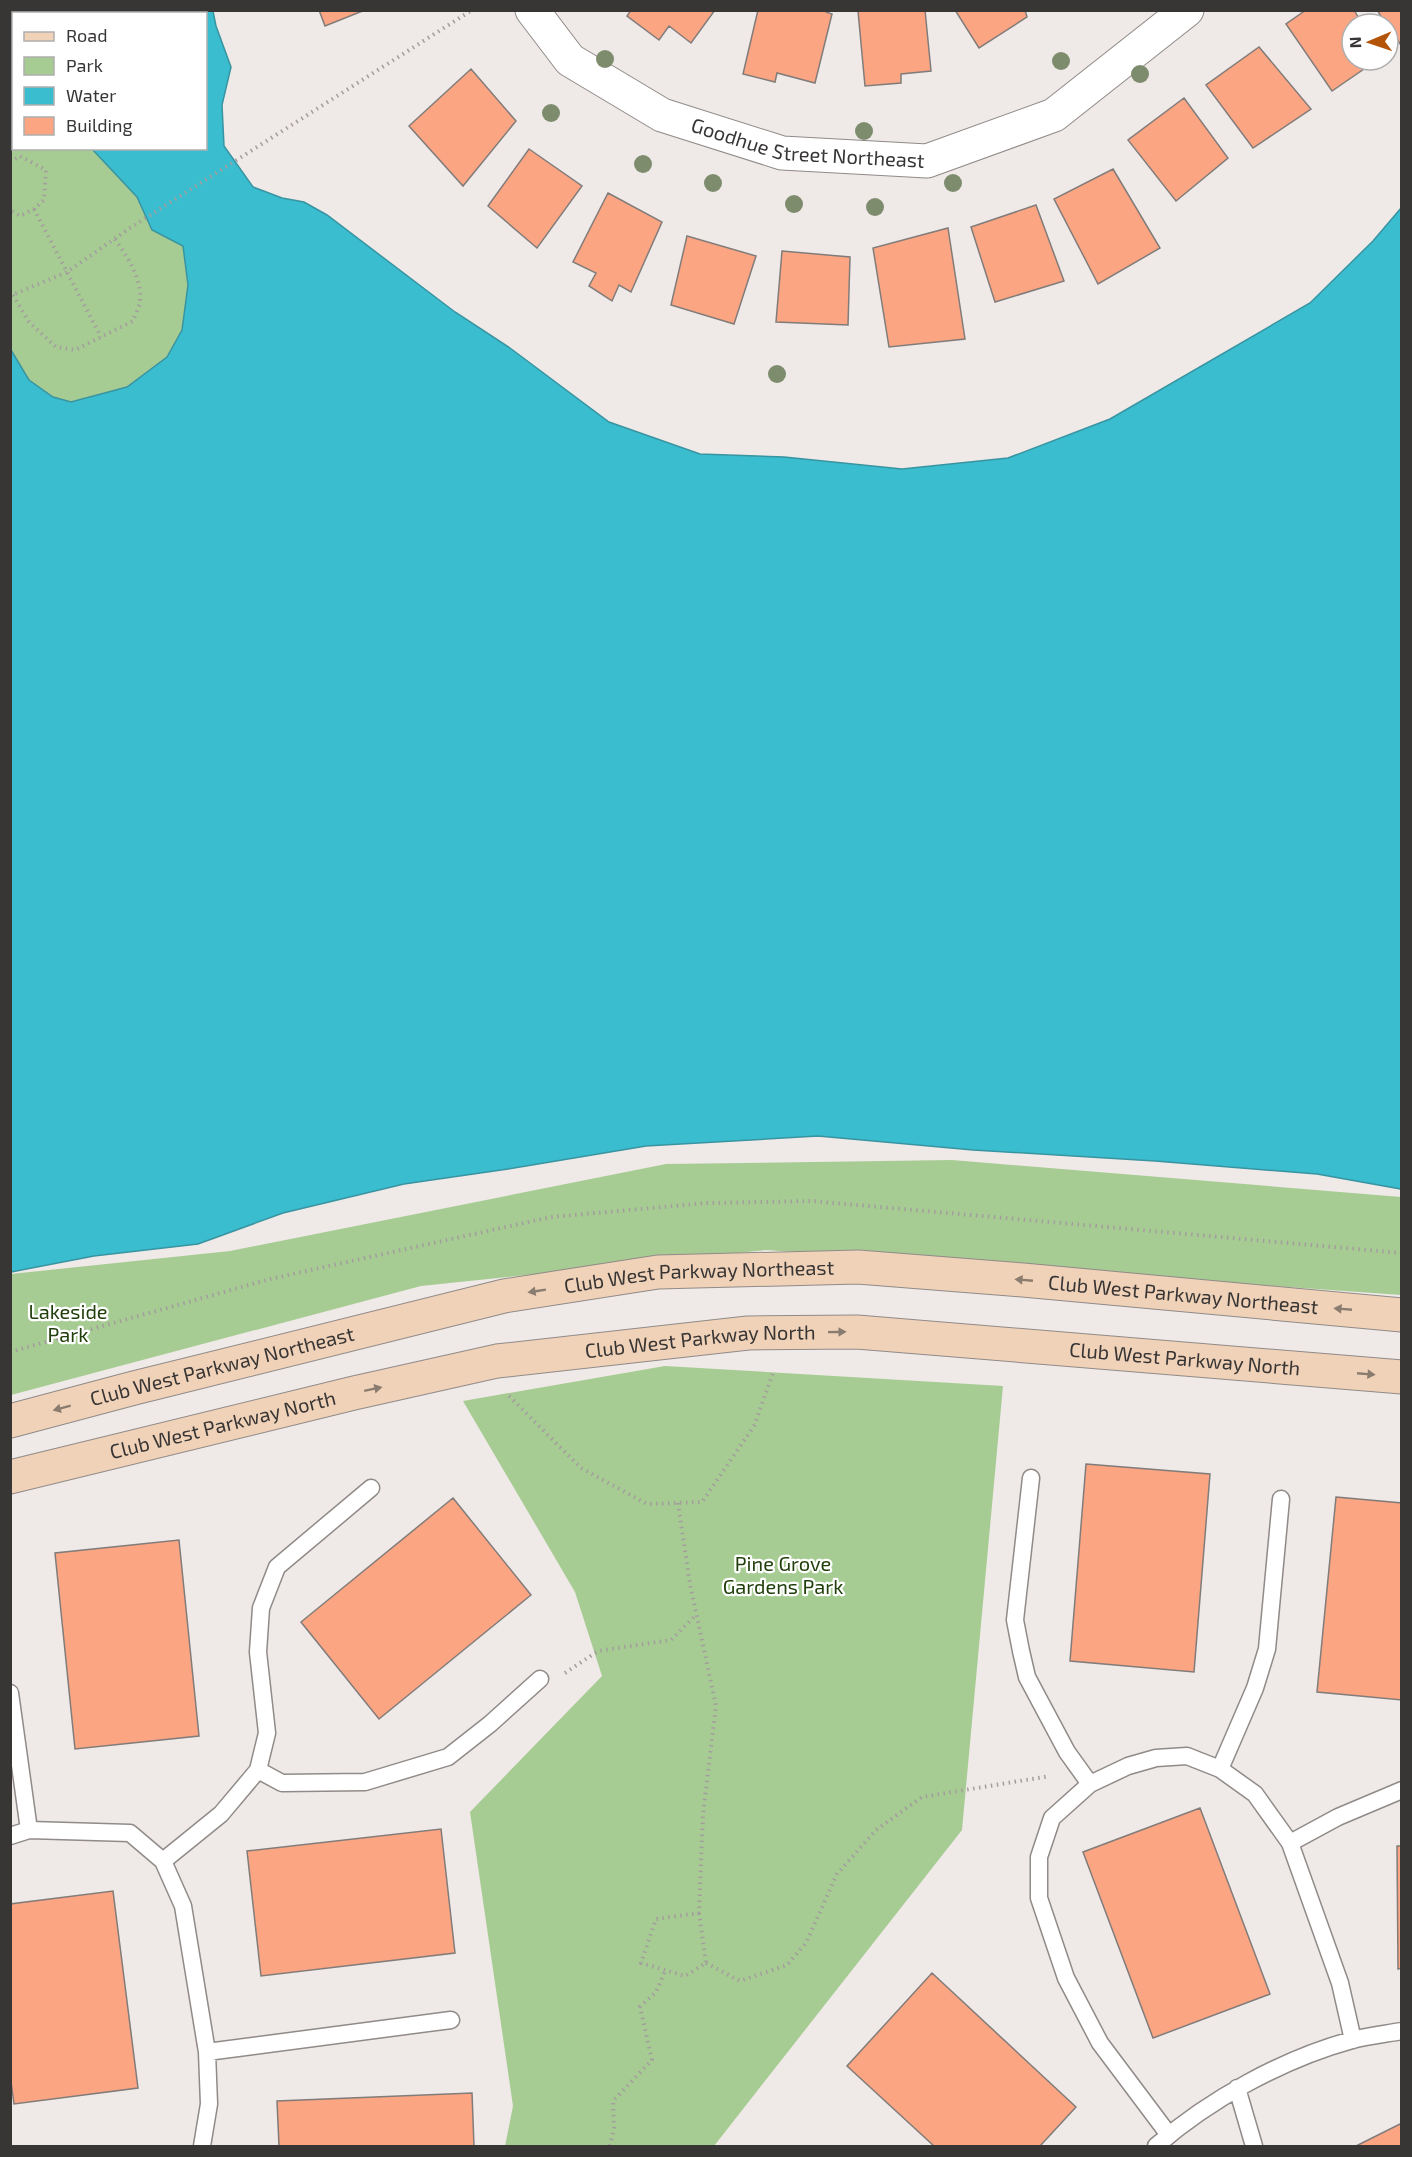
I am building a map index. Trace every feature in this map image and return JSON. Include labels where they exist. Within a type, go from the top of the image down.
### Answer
[{"type":"street","name":"Goodhue Street Northeast","points":[[532,10],[570,60],[662,115],[782,153],[927,161],[1054,116],[1187,10]]},
{"type":"street","name":"Club West Parkway Northeast","points":[[10,1421],[504,1296],[658,1272],[858,1267],[1401,1315]]},
{"type":"street","name":"Club West Parkway North","points":[[10,1477],[354,1393],[497,1361],[748,1333],[857,1332],[1401,1377]]},
{"type":"lane","points":[[1031,1478],[1015,1620],[1027,1677],[1067,1752],[1090,1784]]},
{"type":"lane","points":[[164,1861],[221,1814],[258,1770],[267,1732],[258,1652],[261,1608],[277,1567],[371,1488]]},
{"type":"lane","points":[[1220,1769],[1255,1688],[1267,1649],[1281,1499]]},
{"type":"lane","points":[[258,1770],[282,1783],[365,1782],[448,1757],[490,1724],[540,1679]]},
{"type":"lane","points":[[10,1693],[29,1830]]},
{"type":"lane","points":[[1169,2135],[1100,2043],[1066,1978],[1039,1898],[1039,1857],[1052,1818],[1090,1784],[1128,1766],[1156,1758],[1187,1756],[1220,1769],[1255,1794],[1290,1843],[1340,1983],[1353,2040]]},
{"type":"lane","points":[[1290,1843],[1338,1816],[1401,1790]]},
{"type":"lane","points":[[10,1836],[29,1830],[130,1833],[164,1861],[183,1906],[207,2052],[209,2104],[202,2146]]},
{"type":"lane","points":[[207,2052],[452,2020]]},
{"type":"lane","points":[[1156,2146],[1237,2088],[1306,2055],[1353,2040],[1401,2031]]},
{"type":"lane","points":[[1237,2088],[1254,2146]]},
{"type":"path","points":[[114,239],[132,262],[138,283],[140,303],[133,321],[75,350],[56,347],[29,321],[12,296],[67,272],[114,239],[130,228],[472,10]]},
{"type":"path","points":[[10,162],[20,156],[46,170],[44,201],[20,216],[10,210]]},
{"type":"path","points":[[34,209],[101,337]]},
{"type":"path","points":[[506,1393],[581,1468],[647,1504],[702,1502],[754,1426],[774,1370]]},
{"type":"path","points":[[678,1503],[696,1614],[716,1706],[703,1814],[699,1913],[706,1963]]},
{"type":"path","points":[[540,1679],[559,1678],[598,1651],[671,1640],[696,1614]]},
{"type":"path","points":[[706,1963],[740,1981],[787,1965],[806,1943],[837,1874],[876,1830],[922,1797],[1062,1775],[1090,1784]]},
{"type":"path","points":[[699,1913],[656,1919],[641,1963],[685,1976],[706,1963]]},
{"type":"path","points":[[610,2146],[614,2128],[613,2101],[652,2060],[640,2007],[656,1992],[666,1969]]},
{"type":"green space","points":[[10,11],[30,11],[32,12],[12,12],[12,150],[93,150],[137,197],[152,230],[183,246],[188,285],[182,330],[167,357],[127,387],[71,402],[53,397],[29,380],[11,350]]},
{"type":"green space","name":"Lakeside Park","points":[[952,1160],[1401,1197],[1401,1295],[766,1250],[421,1286],[11,1395],[11,1274],[230,1251],[666,1164]]},
{"type":"green space","name":"Pine Grove Gardens Park","points":[[665,1366],[1003,1386],[962,1830],[714,2146],[505,2146],[513,2106],[470,1812],[602,1676],[575,1592],[463,1401]]},
{"type":"water","points":[[30,11],[213,11],[231,67],[222,105],[224,146],[253,187],[282,198],[304,202],[327,215],[455,312],[510,348],[609,422],[700,454],[784,457],[902,469],[1008,458],[1110,419],[1310,303],[1373,241],[1401,208],[1401,1189],[1317,1174],[973,1150],[818,1136],[646,1146],[404,1184],[283,1213],[198,1244],[94,1256],[11,1272],[11,350],[29,380],[53,397],[71,402],[127,387],[167,357],[182,330],[188,285],[183,246],[152,230],[137,197],[93,150],[207,150],[207,12]]},
{"type":"building","points":[[319,10],[365,10],[325,26]]},
{"type":"building","points":[[631,10],[715,10],[691,43],[669,26],[659,40],[627,16]]},
{"type":"building","points":[[758,10],[826,10],[832,14],[815,83],[777,73],[775,82],[743,74]]},
{"type":"building","points":[[925,10],[931,71],[901,74],[901,83],[865,86],[858,11]]},
{"type":"building","points":[[955,10],[1025,10],[1027,17],[979,48]]},
{"type":"building","points":[[1306,10],[1354,10],[1355,12],[1340,12],[1340,72],[1360,72],[1332,91],[1286,24]]},
{"type":"building","points":[[1377,10],[1402,10],[1402,47],[1400,44],[1400,12],[1378,12]]},
{"type":"building","points":[[1259,47],[1311,109],[1253,148],[1206,85]]},
{"type":"building","points":[[471,69],[516,121],[463,186],[409,126]]},
{"type":"building","points":[[1184,98],[1228,158],[1176,201],[1128,140]]},
{"type":"building","points":[[529,149],[582,186],[537,248],[488,206]]},
{"type":"building","points":[[1113,169],[1160,248],[1098,284],[1054,199]]},
{"type":"building","points":[[608,193],[662,222],[631,292],[619,285],[612,301],[589,286],[596,273],[573,262]]},
{"type":"building","points":[[1036,205],[1064,281],[995,302],[971,227]]},
{"type":"building","points":[[948,228],[965,339],[889,347],[873,248]]},
{"type":"building","points":[[687,236],[756,256],[734,324],[671,305]]},
{"type":"building","points":[[782,251],[850,257],[848,325],[776,322]]},
{"type":"building","points":[[1086,1464],[1210,1474],[1194,1672],[1070,1661]]},
{"type":"building","points":[[1336,1497],[1402,1503],[1402,1700],[1317,1692]]},
{"type":"building","points":[[453,1498],[531,1595],[379,1719],[301,1622]]},
{"type":"building","points":[[179,1540],[199,1736],[75,1749],[55,1553]]},
{"type":"building","points":[[1200,1808],[1270,1994],[1153,2038],[1083,1852]]},
{"type":"building","points":[[441,1829],[455,1953],[261,1976],[247,1851]]},
{"type":"building","points":[[1397,1846],[1402,1846],[1402,1968],[1398,1969]]},
{"type":"building","points":[[113,1891],[138,2088],[14,2104],[10,2074],[10,1904]]},
{"type":"building","points":[[932,1973],[1076,2107],[1040,2146],[934,2146],[847,2066]]},
{"type":"building","points":[[472,2093],[474,2146],[279,2146],[277,2101]]},
{"type":"building","points":[[1402,2123],[1402,2146],[1356,2146]]}]
